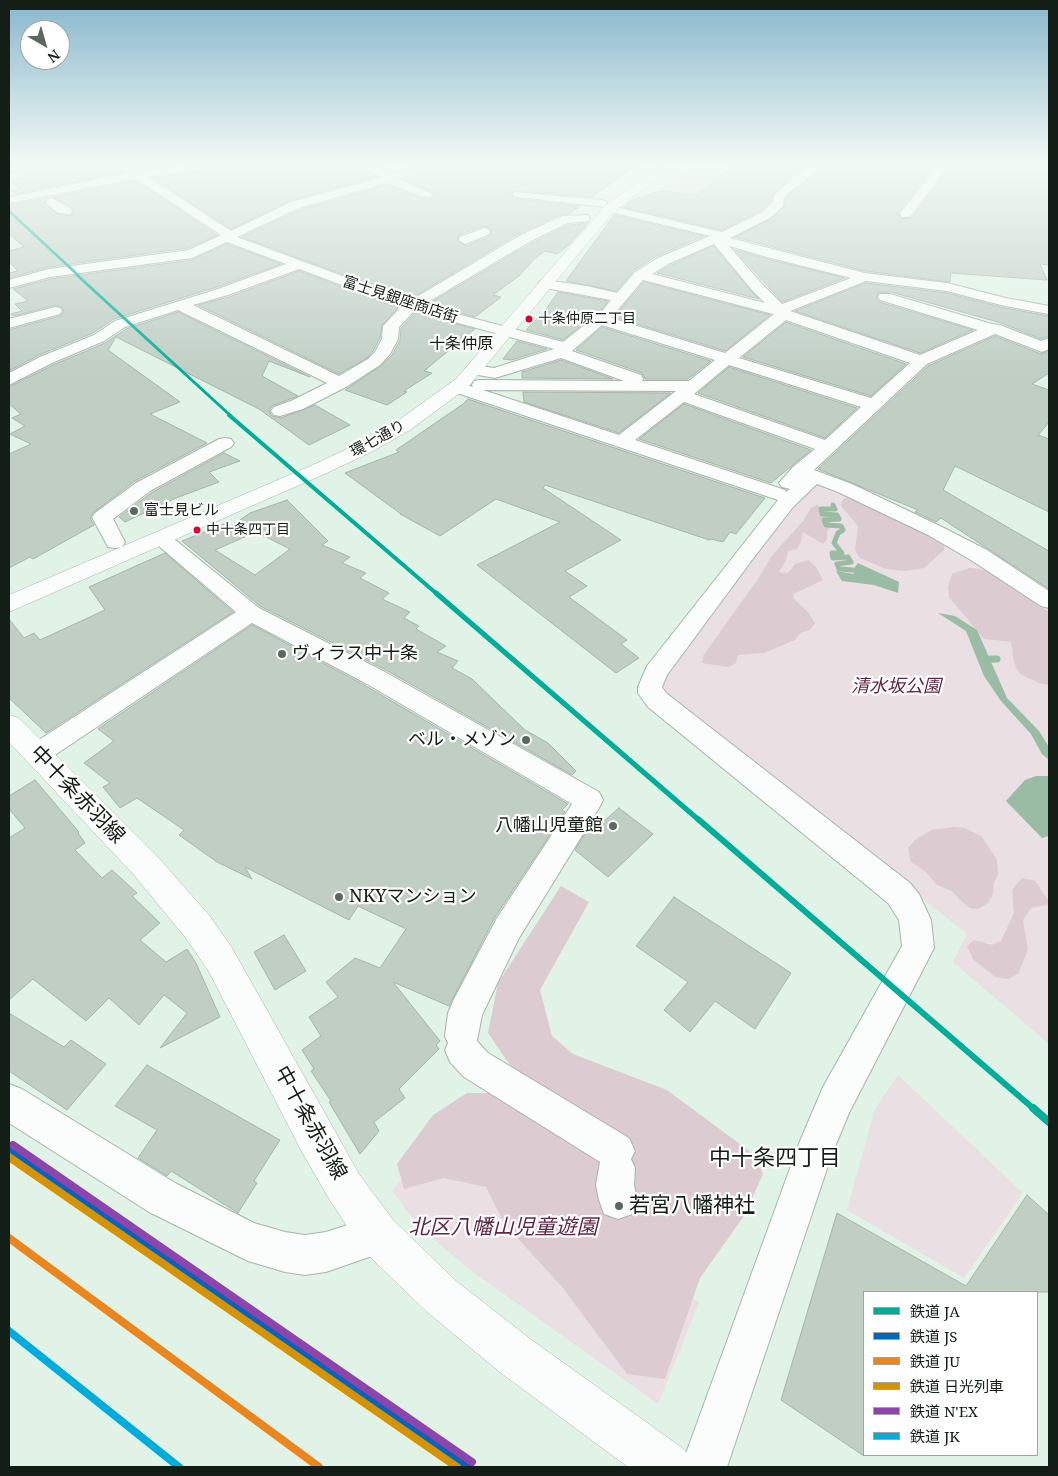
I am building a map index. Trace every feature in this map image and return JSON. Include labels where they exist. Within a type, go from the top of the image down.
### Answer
[{"type":"main road","name":"環七通り","points":[[316,464],[418,401],[439,384],[461,363],[570,234]]},
{"type":"main road","name":"環七通り","points":[[9,588],[115,542],[316,464],[366,447],[403,426],[458,386],[507,331],[585,234]]},
{"type":"main road","name":"環七通り","points":[[9,604],[162,538],[286,476]]},
{"type":"main road","name":"中十条赤羽線","points":[[9,724],[145,865],[176,900],[220,959],[316,1138],[350,1196],[378,1235],[440,1296],[456,1309],[517,1357],[668,1467]]},
{"type":"street","name":"富士見銀座商店街","points":[[223,234],[297,265],[411,306],[507,331],[563,350],[635,379],[640,386]]},
{"type":"street","points":[[9,284],[49,273],[192,254],[235,234]]},
{"type":"street","points":[[465,240],[480,234]]},
{"type":"street","points":[[280,411],[297,405],[358,373],[382,354],[390,339],[391,326],[411,306],[535,234]]},
{"type":"street","points":[[709,234],[772,254],[865,277],[947,287],[1005,302],[1049,310]]},
{"type":"street","points":[[473,370],[495,373],[563,350],[599,320],[640,275],[657,264],[727,234]]},
{"type":"street","points":[[720,237],[756,287],[781,313]]},
{"type":"street","points":[[9,380],[46,360],[102,336],[120,324],[223,292],[297,265]]},
{"type":"street","points":[[640,275],[781,313],[921,361]]},
{"type":"street","points":[[622,442],[727,359],[781,313],[865,277]]},
{"type":"street","points":[[545,284],[587,290],[621,298]]},
{"type":"street","points":[[885,297],[992,329],[995,328],[1042,347],[1049,343]]},
{"type":"street","points":[[180,304],[340,383]]},
{"type":"street","points":[[9,322],[10,324],[55,311]]},
{"type":"street","points":[[599,320],[874,405]]},
{"type":"street","points":[[704,1467],[813,1154],[836,1100],[918,948],[915,920],[908,904],[899,893],[657,700],[651,693],[650,687],[656,672],[828,447],[921,361],[992,329]]},
{"type":"street","points":[[458,386],[640,386],[687,391],[828,447]]},
{"type":"street","points":[[458,386],[778,494]]},
{"type":"street","points":[[115,542],[102,517],[143,487],[226,443]]},
{"type":"street","points":[[727,559],[754,522],[778,494],[807,474]]},
{"type":"street","points":[[807,474],[845,488],[935,531],[979,555],[1049,601]]},
{"type":"street","points":[[162,538],[251,613],[376,678],[589,800],[508,928],[466,1013],[462,1043],[476,1065],[617,1173]]},
{"type":"street","points":[[37,754],[251,613]]},
{"type":"street","points":[[9,1102],[163,1198],[248,1241],[285,1252],[305,1254],[326,1252],[378,1235]]},
{"type":"green space","name":"清水坂公園","points":[[818,483],[842,491],[927,534],[982,565],[1049,608],[1049,1044],[953,962],[967,934],[666,695],[663,681],[757,552],[795,506]]},
{"type":"green space","points":[[898,1075],[1023,1193],[964,1278],[847,1210],[875,1109]]},
{"type":"green space","name":"北区八幡山児童遊園","points":[[450,1122],[699,1303],[658,1404],[470,1270],[417,1225],[392,1190]]},
{"type":"shaded area","points":[[848,498],[862,504],[879,507],[944,540],[944,550],[924,568],[905,571],[886,569],[860,558],[855,550],[858,526],[841,506],[843,499]]},
{"type":"shaded area","points":[[817,505],[823,510],[831,524],[827,533],[827,539],[823,544],[803,532],[797,549],[788,551],[786,560],[779,572],[788,573],[795,564],[808,560],[816,567],[823,580],[793,594],[794,599],[807,611],[815,623],[810,630],[800,633],[795,640],[764,653],[738,655],[736,663],[728,667],[702,663],[703,656],[760,576],[771,557],[803,521],[811,508]]},
{"type":"shaded area","points":[[858,563],[899,582],[898,593],[874,585],[842,581],[836,571],[854,574],[853,570]]},
{"type":"shaded area","points":[[970,568],[986,570],[1049,612],[1049,685],[1039,683],[1020,674],[1014,663],[1011,642],[984,639],[949,597],[948,587],[952,574]]},
{"type":"shaded area","points":[[938,613],[955,616],[977,630],[1007,698],[1039,731],[1049,747],[1049,760],[1042,754],[1031,734],[1001,701],[984,676],[966,631]]},
{"type":"shaded area","points":[[1049,773],[1049,836],[1042,838],[1006,801],[1025,780],[1036,776],[1048,776]]},
{"type":"shaded area","points":[[954,827],[964,828],[981,836],[997,860],[998,874],[994,883],[993,894],[988,903],[978,909],[970,908],[952,891],[937,885],[926,872],[911,862],[908,848],[915,840],[931,830]]},
{"type":"shaded area","points":[[1022,878],[1035,881],[1049,901],[1049,904],[1031,908],[1023,920],[1028,949],[1019,973],[1008,979],[995,977],[973,959],[967,946],[974,940],[992,945],[1001,941],[1014,913],[1012,890]]},
{"type":"shaded area","points":[[561,886],[589,902],[540,990],[552,1036],[573,1054],[667,1090],[756,1156],[763,1174],[744,1216],[700,1278],[665,1379],[627,1374],[563,1288],[504,1223],[486,1187],[444,1178],[404,1189],[397,1164],[433,1115],[467,1093],[506,1093],[512,1068],[488,1033],[498,983]]},
{"type":"building","points":[[9,234],[217,235],[188,248],[49,267],[9,278],[9,273],[18,271],[9,262],[9,251],[24,247]]},
{"type":"building","points":[[249,234],[462,234],[459,235],[457,241],[466,246],[489,237],[491,234],[518,234],[410,299],[242,237]]},
{"type":"building","points":[[551,234],[579,234],[569,245],[557,254],[545,251],[533,260],[520,275],[493,295],[501,297],[475,317],[428,304],[530,244]]},
{"type":"building","points":[[600,234],[695,234],[704,236],[657,256],[634,270],[616,291],[566,281]]},
{"type":"building","points":[[741,234],[1049,234],[1049,265],[1040,264],[1047,280],[951,273],[950,282],[865,271],[735,237]]},
{"type":"building","points":[[227,244],[281,264],[217,287],[114,319],[93,333],[39,355],[9,371],[9,330],[60,316],[64,312],[62,307],[55,305],[14,316],[11,314],[22,311],[15,304],[28,301],[13,289],[50,279],[192,260]]},
{"type":"building","points":[[713,246],[751,291],[759,299],[657,273]]},
{"type":"building","points":[[735,250],[767,259],[845,278],[782,302]]},
{"type":"building","points":[[299,271],[398,308],[382,325],[380,338],[367,358],[339,374],[198,305],[229,297]]},
{"type":"building","points":[[644,282],[770,315],[725,351],[614,317]]},
{"type":"building","points":[[866,283],[947,293],[1005,308],[1049,316],[1049,336],[1041,339],[1001,323],[891,292],[878,293],[876,298],[879,302],[973,330],[920,353],[795,311]]},
{"type":"building","points":[[558,292],[608,301],[602,309],[563,340],[526,330],[544,312]]},
{"type":"building","points":[[178,312],[310,377],[269,361],[262,376],[298,396],[272,406],[269,411],[272,416],[281,418],[315,405],[350,425],[309,445],[259,409],[116,337],[108,350],[180,402],[150,414],[207,443],[135,481],[94,512],[90,518],[94,525],[33,559],[30,557],[9,568],[9,454],[31,444],[10,434],[25,426],[12,418],[21,414],[9,404],[9,387],[53,365],[105,343],[126,329]]},
{"type":"building","points":[[415,313],[475,329],[424,371],[432,373],[404,391],[407,392],[387,405],[345,390],[381,366],[392,355],[400,340],[401,328]]},
{"type":"building","points":[[786,322],[906,364],[871,396],[743,357]]},
{"type":"building","points":[[602,327],[711,361],[688,379],[645,379],[642,373],[576,350]]},
{"type":"building","points":[[995,336],[1041,354],[1049,351],[1049,373],[1032,384],[1049,390],[1049,422],[1038,435],[1049,439],[1049,512],[955,466],[943,490],[1049,551],[1049,589],[941,518],[936,522],[915,512],[918,510],[818,469],[928,366]]},
{"type":"building","points":[[517,341],[547,349],[512,360],[503,359]]},
{"type":"building","points":[[561,360],[613,379],[522,378],[522,372]]},
{"type":"building","points":[[729,367],[857,408],[825,438],[698,393]]},
{"type":"building","points":[[523,392],[671,393],[619,433],[524,402]]},
{"type":"building","points":[[468,399],[765,498],[736,534],[730,532],[723,542],[709,540],[545,485],[543,488],[621,540],[565,571],[587,586],[569,597],[627,640],[621,644],[639,658],[616,673],[477,565],[560,522],[496,499],[440,536],[400,514],[345,473],[399,452],[396,450]]},
{"type":"building","points":[[684,404],[811,450],[771,483],[639,439]]},
{"type":"building","points":[[224,453],[240,461],[209,472],[219,482],[176,498],[125,522],[119,517],[151,493]]},
{"type":"building","points":[[287,500],[328,541],[322,545],[350,557],[342,563],[366,573],[360,578],[389,593],[382,599],[410,612],[404,618],[419,626],[416,629],[446,646],[437,652],[458,661],[452,668],[472,679],[525,730],[548,743],[576,771],[572,775],[386,670],[260,606],[182,541],[226,523],[230,527],[250,513]],"holes":[[[256,532],[290,549],[255,575],[215,550]]]},
{"type":"building","points":[[165,553],[233,612],[46,733],[9,698],[9,619],[24,638],[34,633],[40,640],[105,610],[89,587]]},
{"type":"building","points":[[252,625],[366,686],[568,804],[562,810],[565,812],[495,917],[449,1006],[393,982],[440,1041],[436,1045],[439,1049],[399,1089],[405,1098],[374,1122],[379,1131],[360,1154],[329,1102],[331,1101],[311,1071],[314,1069],[302,1050],[321,1036],[309,1017],[338,997],[326,982],[355,958],[380,968],[406,929],[358,906],[349,920],[245,867],[252,879],[217,862],[179,835],[184,830],[137,798],[120,808],[103,787],[110,783],[84,763],[114,741],[98,729]]},
{"type":"building","points":[[35,780],[79,832],[85,843],[75,850],[102,878],[112,870],[137,893],[132,896],[160,923],[140,940],[166,962],[187,949],[196,963],[220,1017],[160,1048],[187,1013],[164,995],[139,1025],[109,998],[86,1021],[33,979],[9,1000],[9,838],[25,828],[9,809],[9,796]]},
{"type":"building","points":[[619,808],[653,834],[608,877],[575,850],[591,824],[597,827]]},
{"type":"building","points":[[674,897],[791,973],[755,1029],[715,1001],[690,1032],[664,1010],[688,982],[636,946]]},
{"type":"building","points":[[284,935],[306,971],[275,990],[254,952]]},
{"type":"building","points":[[9,1013],[64,1047],[71,1040],[106,1064],[67,1110],[9,1071]]},
{"type":"building","points":[[147,1065],[280,1140],[254,1181],[257,1183],[238,1213],[171,1171],[167,1176],[138,1158],[157,1130],[115,1106]]},
{"type":"building","points":[[1027,1195],[1049,1215],[1049,1292],[863,1291],[863,1455],[781,1400],[837,1213],[966,1286]]},
{"type":"waterway","points":[[833,505],[835,509],[821,509],[822,514],[837,515],[839,519],[824,520],[826,525],[841,526],[843,530],[838,533],[834,543],[842,553],[832,553],[833,558],[848,557],[851,562],[837,564],[839,569],[853,570]]},
{"type":"waterway","points":[[990,659],[997,659]]},
{"type":"rail line","name":"JA","points":[[34,234],[211,399],[1049,1122]]},
{"type":"rail line","name":"N'EX","points":[[13,1145],[472,1462]]},
{"type":"rail line","name":"JS","points":[[9,1150],[468,1467]]},
{"type":"rail line","name":"日光列車","points":[[9,1157],[457,1467]]},
{"type":"rail line","name":"JU","points":[[9,1238],[319,1467]]},
{"type":"rail line","name":"JK","points":[[9,1331],[179,1467]]},
{"type":"place","name":"十条仲原二丁目","points":[[529,319]]},
{"type":"place","name":"富士見ビル","points":[[134,511]]},
{"type":"place","name":"中十条四丁目","points":[[197,530]]},
{"type":"place","name":"ヴィラス中十条","points":[[282,654]]},
{"type":"place","name":"ベル・メゾン","points":[[526,740]]},
{"type":"place","name":"八幡山児童館","points":[[613,826]]},
{"type":"place","name":"NKYマンション","points":[[339,897]]},
{"type":"place","name":"若宮八幡神社","points":[[619,1206]]},
{"type":"district","name":"十条仲原","points":[[461,344]]},
{"type":"district","name":"中十条四丁目","points":[[775,1159]]}]
